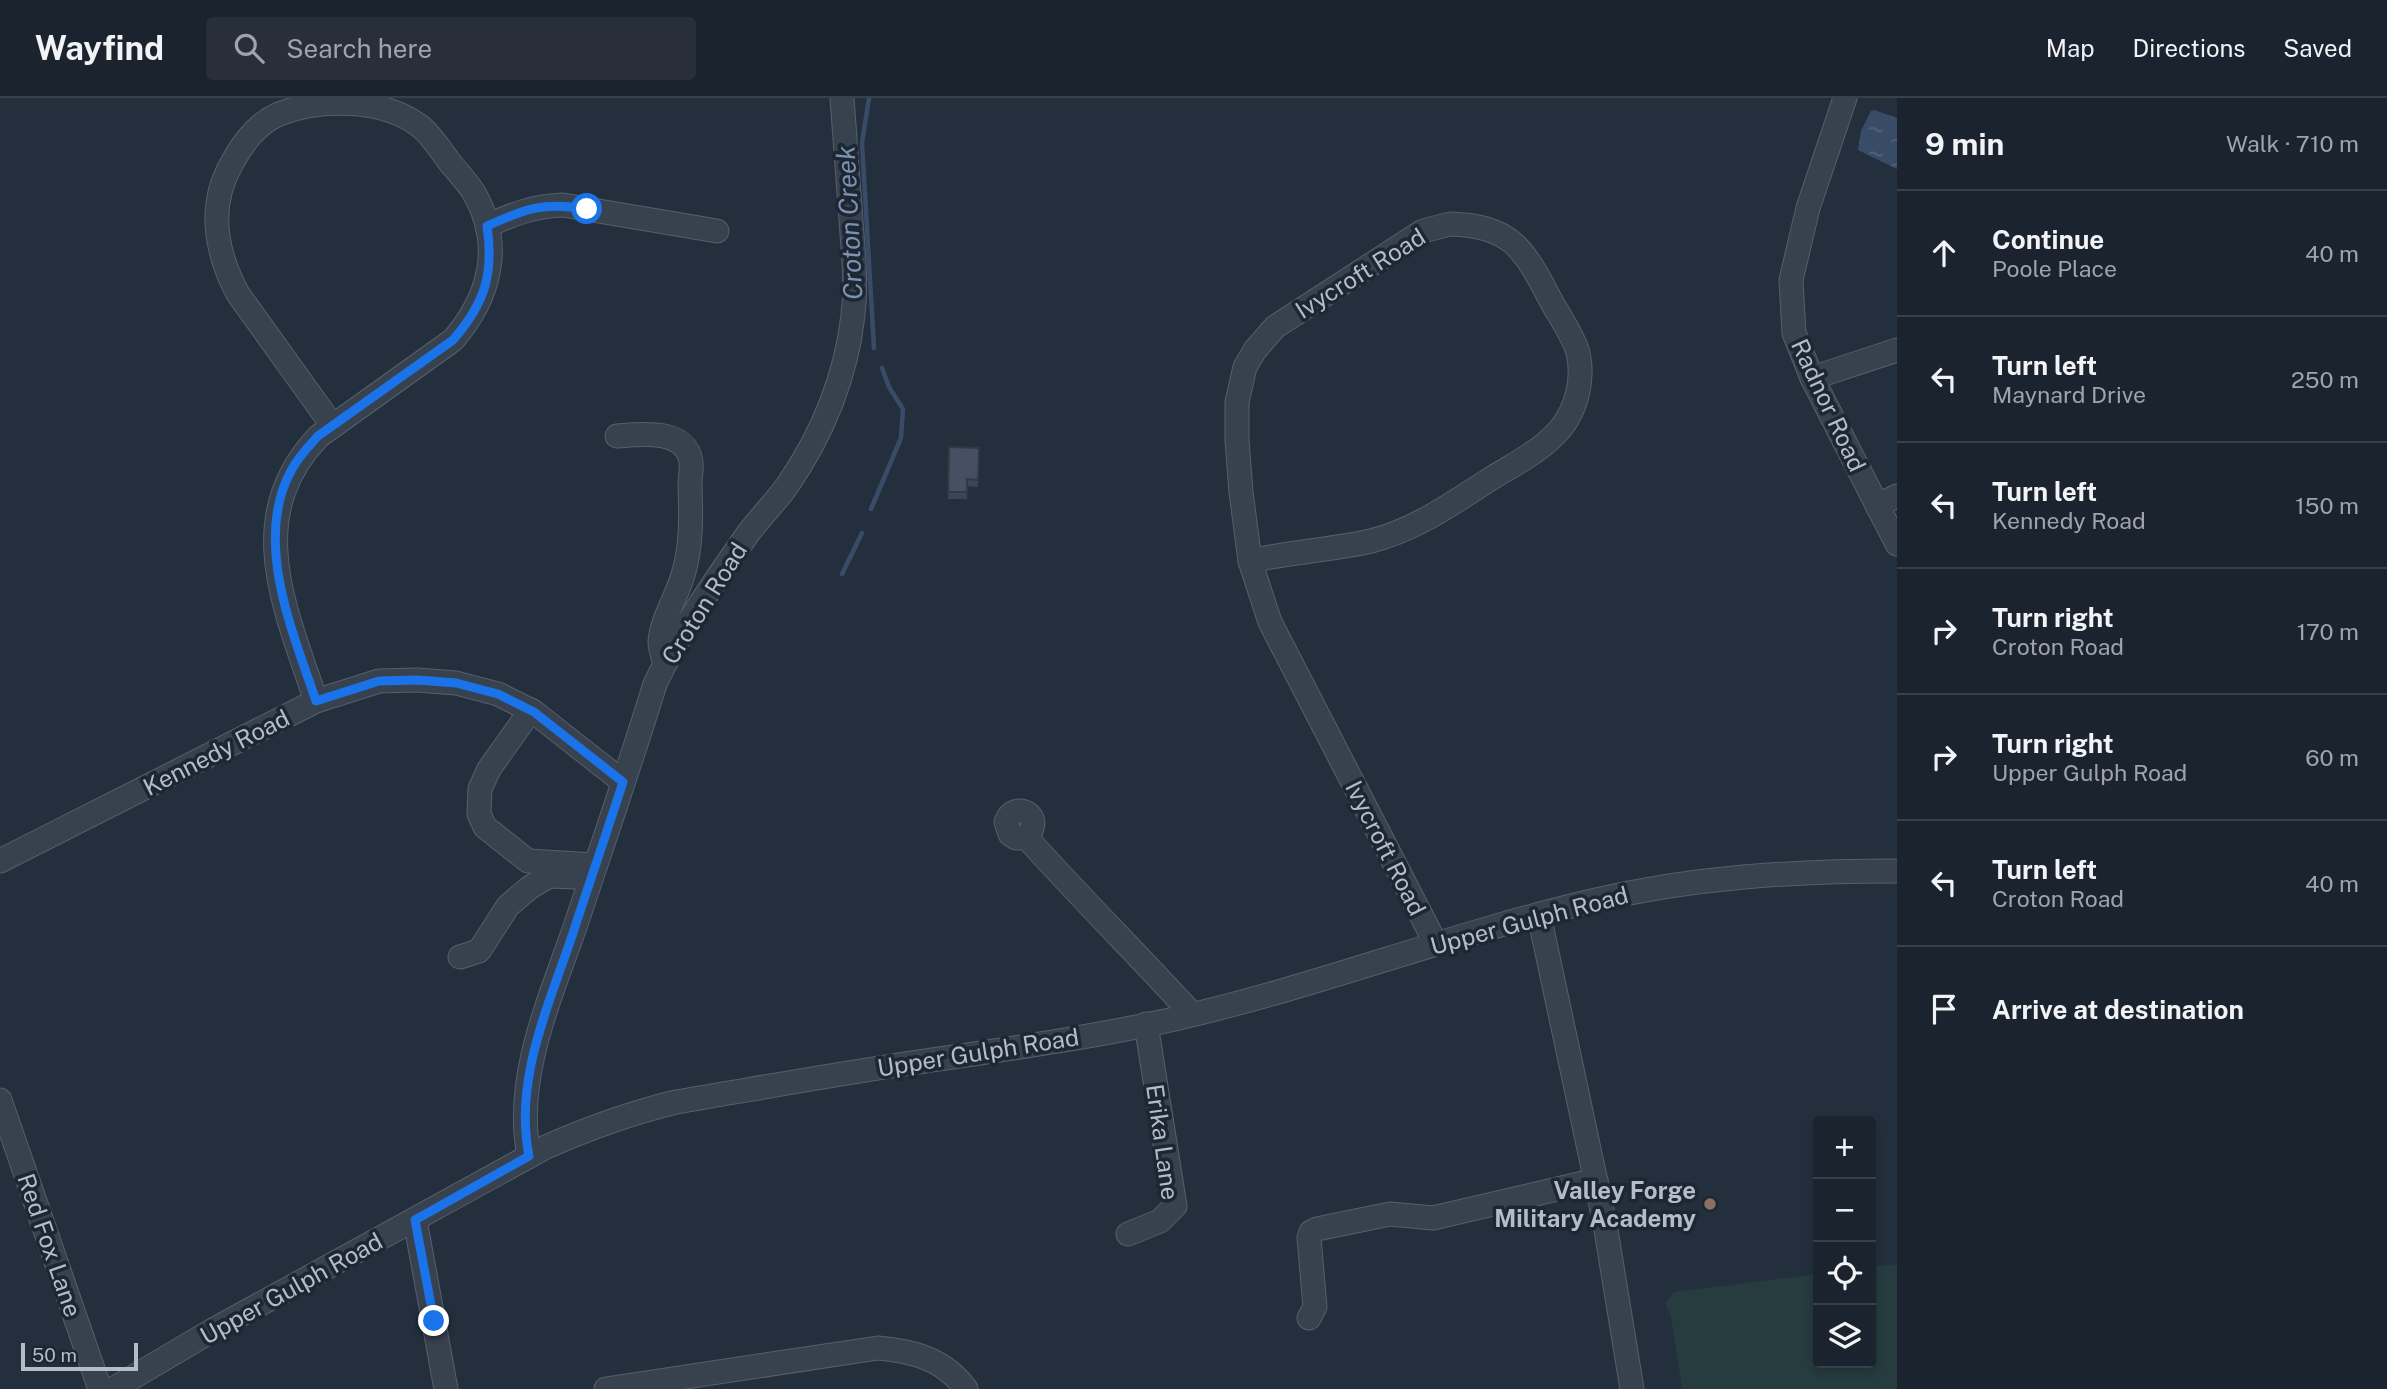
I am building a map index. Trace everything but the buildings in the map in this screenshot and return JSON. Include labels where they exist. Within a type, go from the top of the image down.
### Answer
[{"type":"street","name":"Croton Road","points":[[529,1156],[525,1126],[526,1090],[538,1037],[655,684],[671,650],[748,533],[786,487],[805,457],[827,415],[839,382],[848,348],[855,277],[842,98]]},
{"type":"street","name":"Radnor Road","points":[[1845,98],[1808,208],[1791,280],[1794,333],[1812,378],[1887,501],[1897,544]]},
{"type":"street","points":[[316,701],[283,600],[275,532],[277,509],[292,469],[318,436],[453,340],[479,305],[486,286],[490,247],[487,226],[473,191],[422,128],[382,108],[357,102],[303,106],[277,114],[248,138],[227,171],[221,186],[216,226],[219,250],[238,294],[332,425]]},
{"type":"street","points":[[487,226],[521,211],[541,206],[563,205],[717,230]]},
{"type":"street","name":"Ivycroft Road","points":[[1250,561],[1372,540],[1403,530],[1545,445],[1562,426],[1577,394],[1580,376],[1578,352],[1530,260],[1508,239],[1486,228],[1472,225],[1450,224],[1427,228],[1266,335],[1245,367],[1237,402],[1241,492],[1250,561],[1270,622],[1436,944]]},
{"type":"street","points":[[1812,378],[1897,351]]},
{"type":"street","points":[[617,436],[651,433],[666,436],[683,446],[691,460],[692,513],[688,546],[684,574],[660,642],[665,663]]},
{"type":"street","name":"Kennedy Road","points":[[0,861],[316,701],[379,681],[417,680],[467,685],[498,694],[531,710],[623,782]]},
{"type":"street","points":[[531,710],[489,769],[480,789],[479,814],[485,827],[528,862],[593,872]]},
{"type":"street","points":[[1026,837],[1083,901],[1192,1014]]},
{"type":"street","name":"Upper Gulph Road","points":[[113,1389],[224,1324],[529,1156],[596,1125],[630,1113],[676,1102],[1146,1024],[1192,1014],[1539,915],[1668,886],[1743,876],[1815,871],[1897,871]]},
{"type":"street","points":[[460,957],[479,951],[508,906],[529,888],[550,876],[593,872]]},
{"type":"street","points":[[1539,915],[1605,1224],[1632,1389]]},
{"type":"street","name":"Erika Lane","points":[[1128,1234],[1160,1221],[1175,1206],[1146,1024]]},
{"type":"street","name":"Red Fox Lane","points":[[0,1100],[100,1389]]},
{"type":"street","points":[[1309,1318],[1315,1307],[1310,1258],[1311,1232],[1331,1225],[1390,1214],[1433,1218],[1596,1181]]},
{"type":"street","points":[[415,1220],[446,1389]]},
{"type":"street","points":[[606,1389],[878,1348],[910,1352],[936,1362],[966,1389]]},
{"type":"green space","points":[[1897,1264],[1897,1389],[1682,1389],[1671,1316],[1665,1303],[1674,1292],[1813,1275],[1813,1368],[1876,1368],[1876,1266]]},
{"type":"water","points":[[1874,110],[1897,118],[1897,169],[1858,150],[1861,131]]},
{"type":"waterway","name":"Croton Creek","points":[[869,98],[862,143],[874,348]]},
{"type":"waterway","name":"Croton Creek","points":[[871,509],[901,438],[903,409],[889,387],[882,368]]},
{"type":"waterway","name":"Croton Creek","points":[[842,574],[862,533]]},
{"type":"place","name":"Valley Forge Military Academy","points":[[1710,1204]]},
{"type":"route","points":[[434,1321],[415,1220],[529,1156],[524,1103],[538,1037],[623,782],[534,712],[498,694],[456,683],[379,681],[316,701],[283,600],[275,532],[277,509],[292,469],[318,436],[453,340],[468,323],[486,286],[490,265],[487,226],[521,211],[541,206],[563,205],[587,209]]}]
